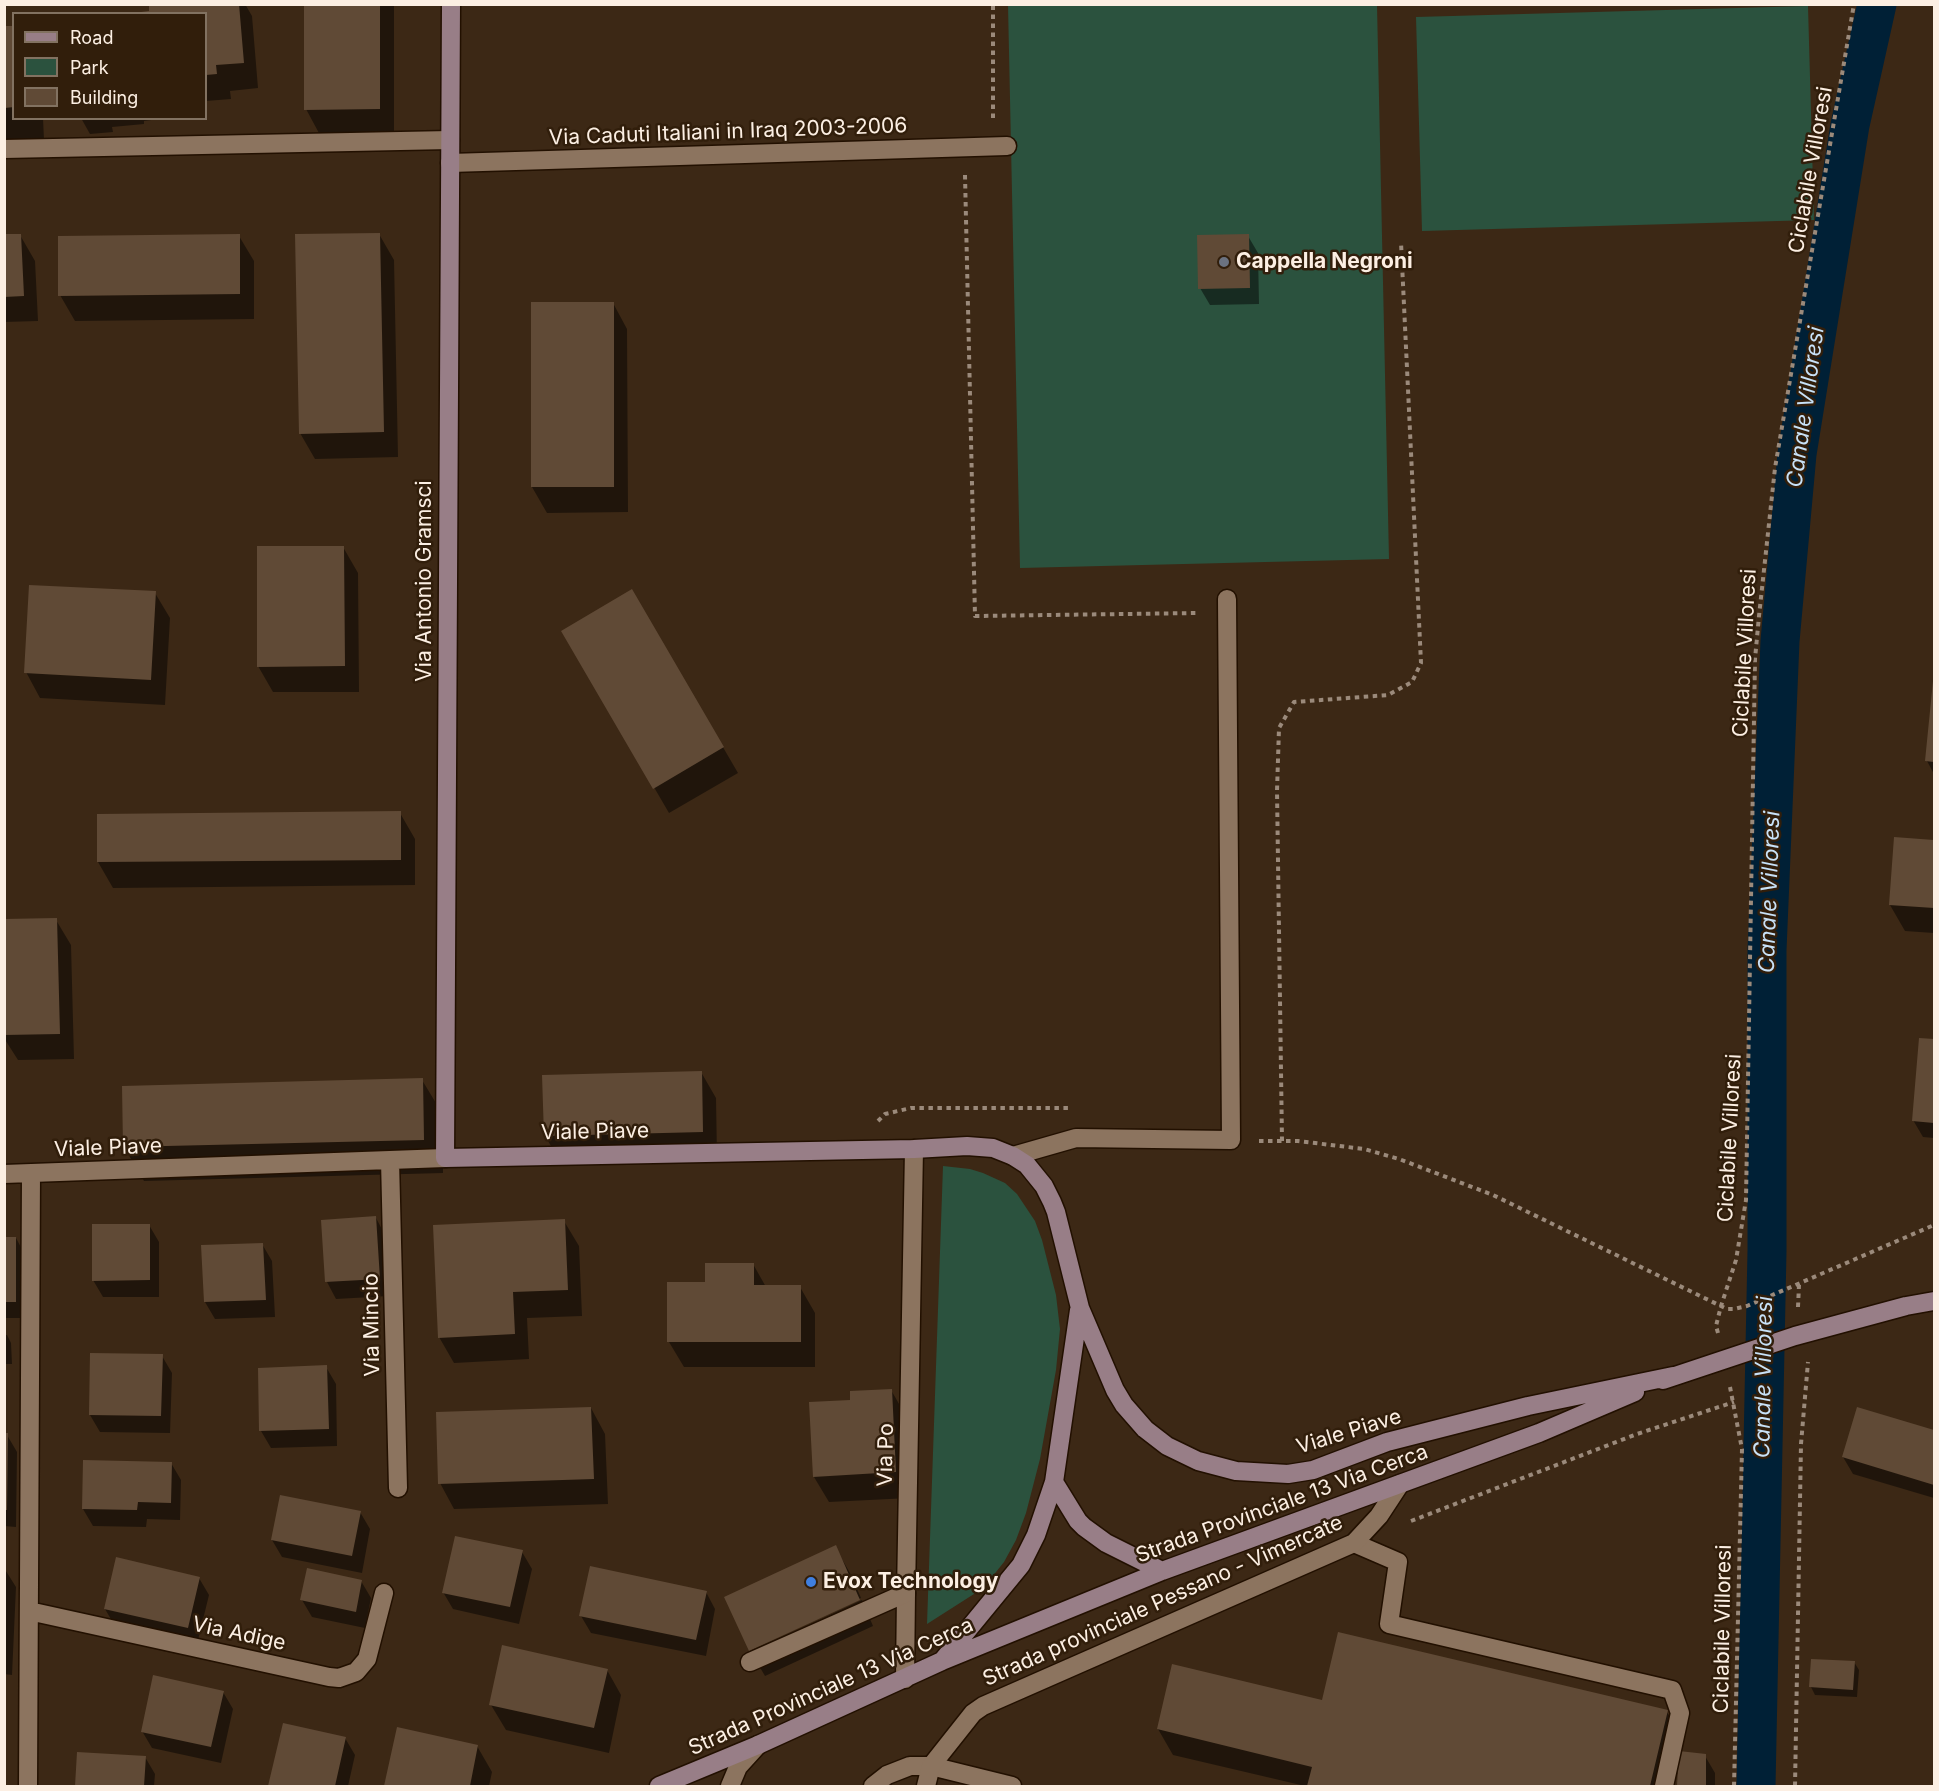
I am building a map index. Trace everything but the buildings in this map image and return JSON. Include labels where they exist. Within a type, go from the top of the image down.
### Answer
[{"type":"street","name":"Via Antonio Gramsci","points":[[445,1158],[451,4]]},
{"type":"street","points":[[4,149],[450,140]]},
{"type":"street","name":"Via Caduti Italiani in Iraq 2003-2006","points":[[450,163],[1000,146]]},
{"type":"street","points":[[1013,1155],[1076,1138],[1231,1140],[1227,606]]},
{"type":"street","name":"Viale Piave","points":[[4,1174],[445,1158],[967,1146],[993,1148],[1013,1155],[1027,1165],[1044,1186],[1056,1212],[1080,1308],[1115,1390],[1124,1405],[1145,1429],[1167,1446],[1198,1461],[1236,1471],[1288,1474],[1313,1470],[1387,1442],[1528,1406],[1673,1376]]},
{"type":"street","name":"Via Po","points":[[905,1679],[914,1149]]},
{"type":"street","name":"Via Mincio","points":[[390,1160],[398,1488]]},
{"type":"street","points":[[28,1786],[32,1174]]},
{"type":"street","name":"Strada Provinciale 13 Via Cerca","points":[[659,1786],[758,1745],[942,1661],[1162,1571],[1539,1433],[1673,1376],[1799,1335],[1906,1306],[1935,1301]]},
{"type":"street","name":"Viale Piave","points":[[942,1661],[1021,1565],[1036,1535],[1054,1482],[1080,1308]]},
{"type":"street","points":[[1054,1482],[1084,1527],[1106,1542],[1162,1571]]},
{"type":"street","name":"Strada provinciale Pessano - Vimercate","points":[[926,1786],[931,1766],[973,1713],[983,1706],[1354,1543],[1379,1516],[1400,1484]]},
{"type":"street","points":[[1354,1543],[1398,1562],[1389,1624],[1672,1690],[1680,1713],[1664,1786]]},
{"type":"street","name":"Via Adige","points":[[29,1611],[339,1678],[356,1672],[367,1659],[384,1593]]},
{"type":"street","points":[[750,1662],[906,1593]]},
{"type":"street","points":[[730,1786],[738,1767],[758,1745]]},
{"type":"street","points":[[873,1786],[887,1775],[910,1766],[931,1766],[1012,1786]]},
{"type":"path","points":[[993,4],[1000,146]]},
{"type":"path","name":"Ciclabile Villoresi","points":[[1721,1306],[1736,1260],[1746,1200],[1755,670],[1759,616],[1775,468],[1854,4]]},
{"type":"path","points":[[964,148],[975,616],[1227,606]]},
{"type":"path","points":[[1282,1142],[1277,791],[1279,728],[1294,702],[1388,695],[1412,682],[1421,663],[1401,242]]},
{"type":"path","points":[[861,1149],[867,1131],[885,1114],[911,1108],[1072,1108]]},
{"type":"path","points":[[1231,1140],[1298,1142],[1364,1149],[1399,1159],[1493,1195],[1721,1306],[1734,1309],[1748,1306],[1797,1286],[1935,1225]]},
{"type":"path","points":[[1795,1786],[1800,1444],[1809,1365],[1799,1335]]},
{"type":"path","name":"Ciclabile Villoresi","points":[[1408,1522],[1637,1434],[1734,1402],[1742,1449],[1734,1786]]},
{"type":"green space","points":[[1008,5],[1377,5],[1389,559],[1020,568]]},
{"type":"green space","points":[[1808,6],[1814,220],[1422,231],[1416,17]]},
{"type":"green space","points":[[943,1166],[983,1173],[1005,1183],[1017,1194],[1035,1221],[1042,1240],[1056,1295],[1060,1329],[1056,1370],[1040,1459],[1026,1513],[1016,1540],[1004,1562],[974,1594],[927,1624]]},
{"type":"waterway","name":"Canale Villoresi","points":[[1756,1786],[1767,1251],[1767,950],[1780,641],[1797,454],[1850,125],[1877,4]]},
{"type":"place","name":"Cappella Negroni","points":[[1224,262]]},
{"type":"place","name":"Evox Technology","points":[[811,1582]]}]
